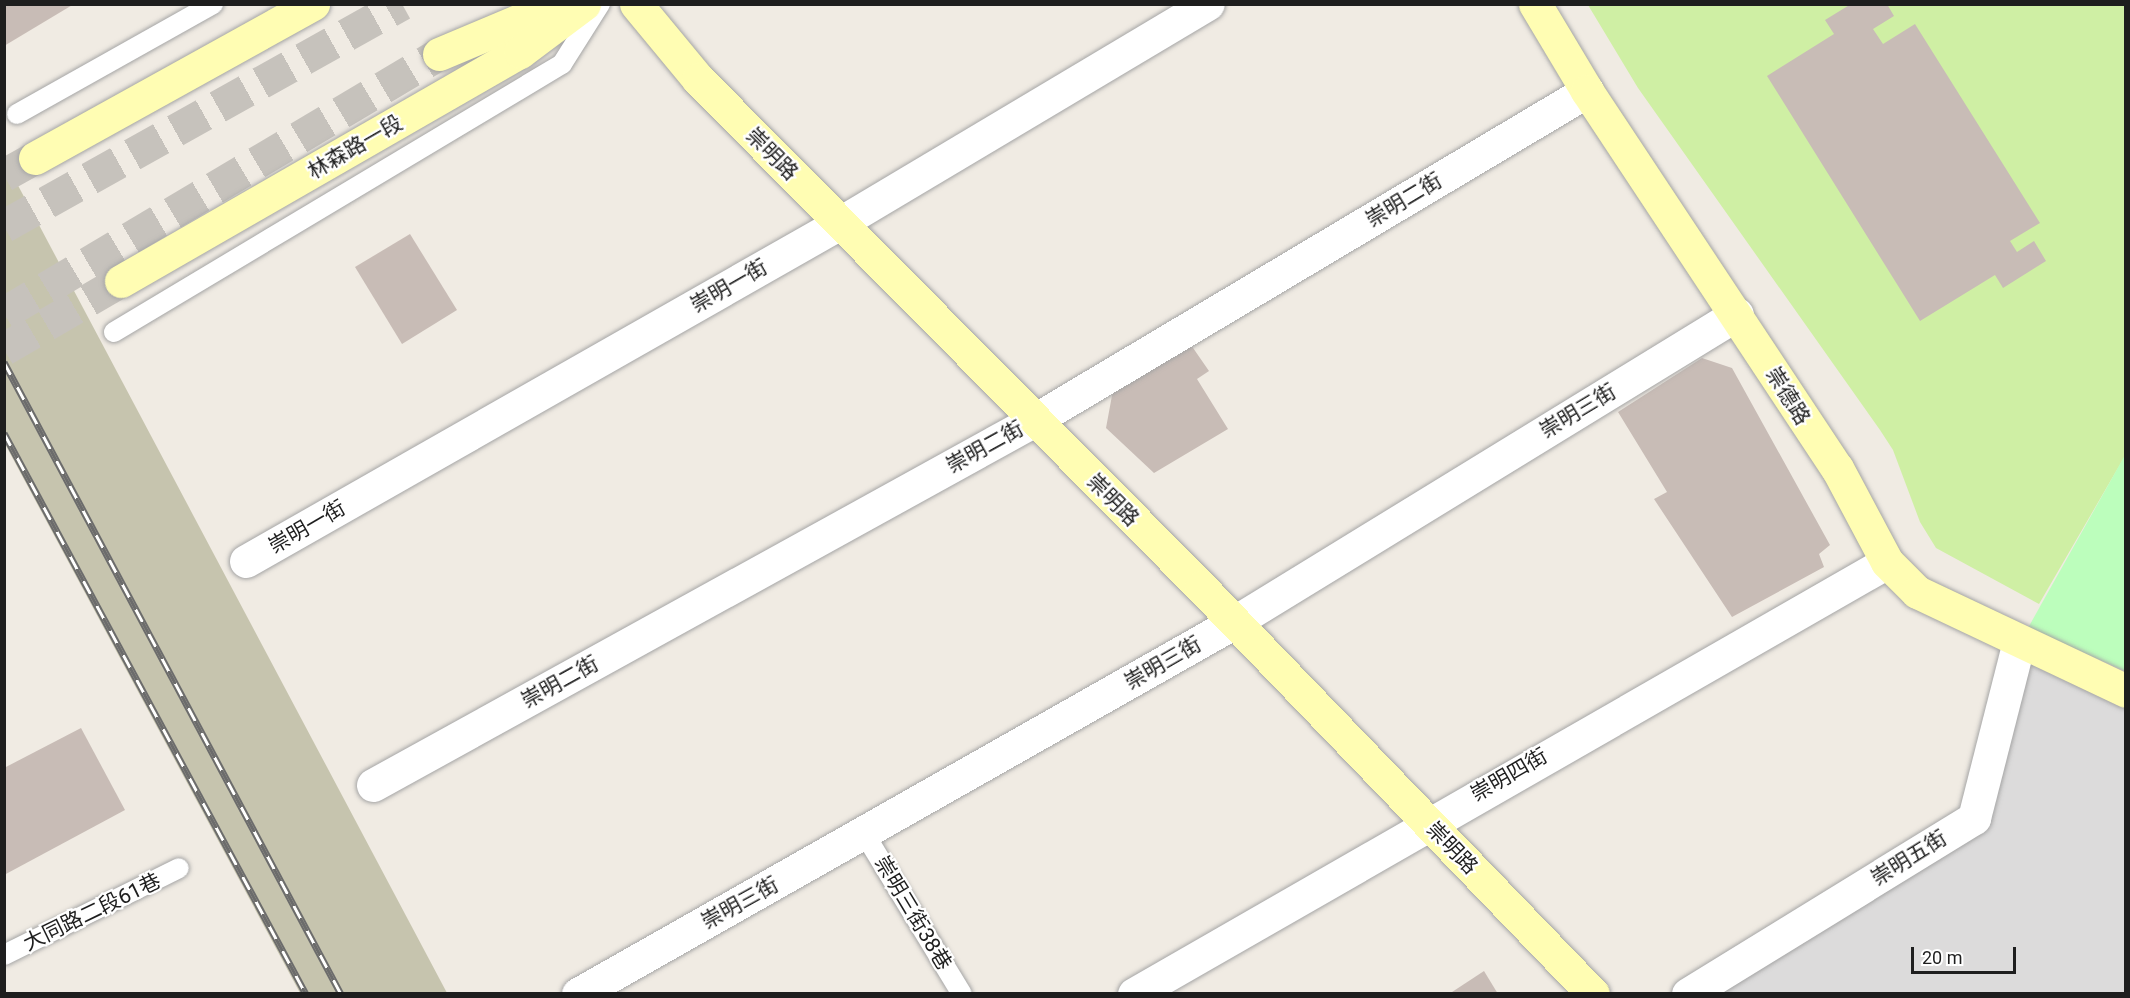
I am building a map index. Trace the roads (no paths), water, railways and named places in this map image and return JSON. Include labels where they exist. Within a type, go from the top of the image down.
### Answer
[{"type":"street","points":[[35,158],[314,4]]},
{"type":"street","points":[[439,54],[558,4]]},
{"type":"street","name":"林森路一段","points":[[121,281],[520,52],[584,4]]},
{"type":"street","name":"崇明路","points":[[636,4],[698,79],[1593,993]]},
{"type":"street","name":"崇明一街","points":[[246,561],[840,223],[1208,4]]},
{"type":"street","name":"崇德路","points":[[1535,4],[1587,91],[1837,468],[1887,561],[1917,592],[2126,692]]},
{"type":"street","name":"崇明二街","points":[[373,785],[1033,421],[1587,91]]},
{"type":"street","name":"崇明三街","points":[[578,993],[1233,623],[1737,314]]},
{"type":"street","name":"崇明四街","points":[[1134,993],[1427,822],[1887,561]]},
{"type":"street","name":"崇明五街","points":[[1688,993],[1974,818],[2019,642]]},
{"type":"lane","points":[[17,114],[213,4]]},
{"type":"lane","points":[[114,332],[562,64],[600,4]]},
{"type":"lane","name":"崇明三街38巷","points":[[864,833],[962,993]]},
{"type":"lane","name":"大同路二段61巷","points":[[4,955],[179,868]]},
{"type":"tunnel","points":[[4,226],[402,4]]},
{"type":"tunnel","points":[[4,313],[439,54]]},
{"type":"tunnel","points":[[4,175],[35,158]]},
{"type":"tunnel","points":[[4,349],[121,281]]},
{"type":"railway","points":[[4,362],[341,994]]},
{"type":"railway","points":[[4,433],[306,994]]}]
